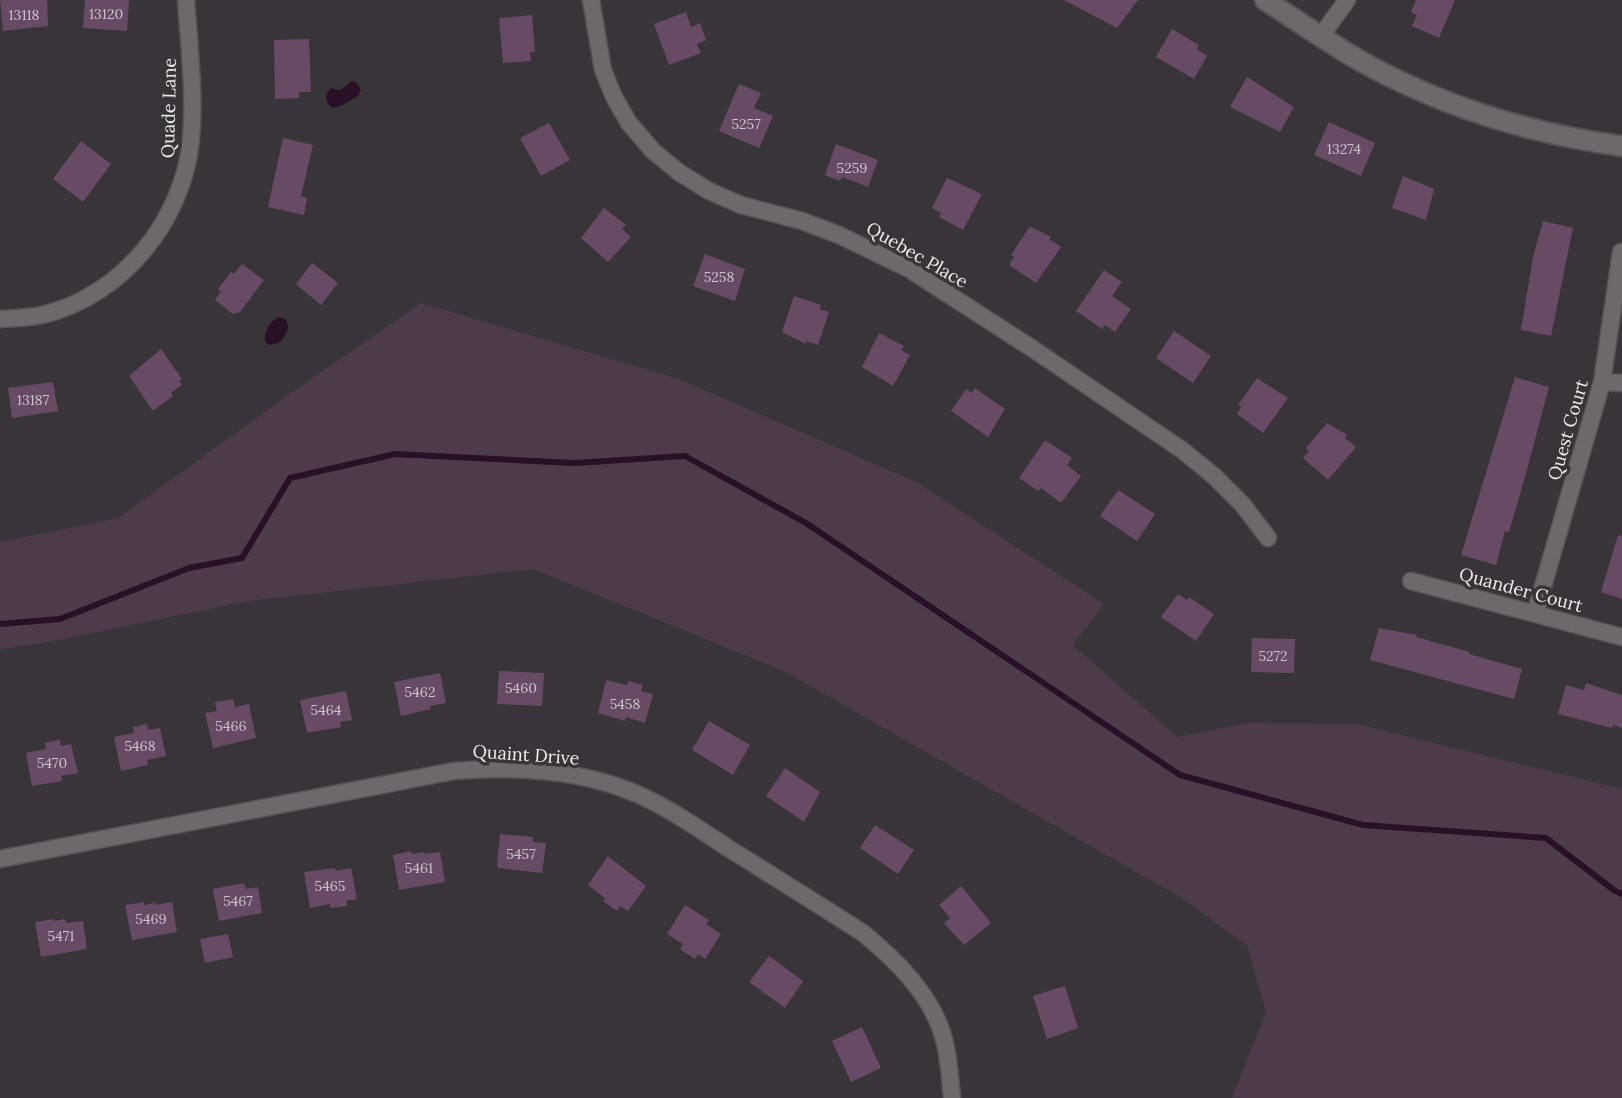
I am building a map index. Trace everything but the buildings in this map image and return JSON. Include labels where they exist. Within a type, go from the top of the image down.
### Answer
[{"type":"street","name":"Quade Lane","points":[[0,319],[43,315],[96,291],[125,270],[151,243],[164,222],[178,195],[191,137],[186,0]]},
{"type":"street","name":"Quebec Place","points":[[591,0],[603,70],[614,97],[629,123],[653,151],[680,173],[709,191],[741,205],[802,221],[839,235],[909,269],[1182,450],[1214,475],[1268,538]]},
{"type":"street","points":[[1265,0],[1382,73],[1435,97],[1536,131],[1622,146]]},
{"type":"street","points":[[1321,36],[1347,0]]},
{"type":"street","name":"Quest Court","points":[[1535,614],[1602,382],[1621,252]]},
{"type":"street","points":[[1602,382],[1622,383]]},
{"type":"street","name":"Quander Court","points":[[1411,581],[1622,637]]},
{"type":"street","name":"Quaint Drive","points":[[0,859],[454,771],[481,768],[562,773],[600,781],[671,811],[863,933],[888,954],[911,979],[929,1006],[943,1036],[952,1098]]},
{"type":"shaded area","points":[[352,81],[356,82],[361,90],[358,96],[339,106],[330,106],[326,96],[331,88],[340,90]]},
{"type":"shaded area","points":[[421,303],[679,379],[916,482],[1104,604],[1073,645],[1177,737],[1248,723],[1357,724],[1622,789],[1622,1098],[1232,1098],[1266,1012],[1247,945],[1180,897],[784,671],[533,569],[247,601],[44,643],[0,649],[0,542],[118,518]]},
{"type":"shaded area","points":[[279,317],[286,319],[287,332],[279,343],[269,345],[265,341],[267,330]]},
{"type":"waterway","points":[[0,624],[60,619],[189,568],[242,558],[290,478],[395,454],[575,463],[685,456],[806,523],[1180,775],[1363,825],[1546,838],[1622,894]]}]
